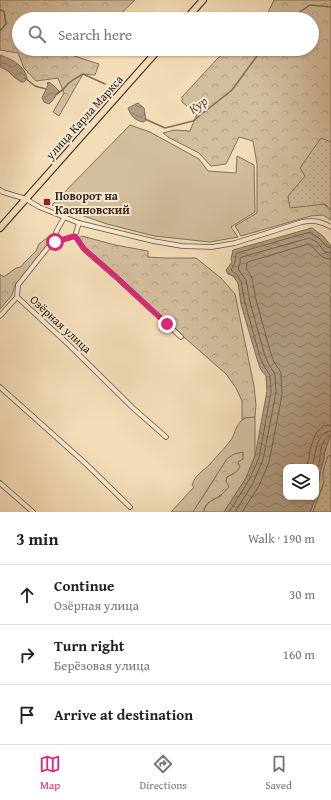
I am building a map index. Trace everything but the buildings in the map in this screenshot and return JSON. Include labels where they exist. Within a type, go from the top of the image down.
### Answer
[{"type":"main road","points":[[192,12],[203,0]]},
{"type":"main road","name":"улица Карла Маркса","points":[[0,228],[153,56]]},
{"type":"street","points":[[1,191],[26,199],[39,207],[79,223],[154,241],[182,246],[212,247],[235,243],[302,222],[323,222],[331,227]]},
{"type":"street","points":[[55,242],[54,238],[64,218]]},
{"type":"street","points":[[79,223],[75,236],[84,249],[182,337]]},
{"type":"street","name":"Озёрная улица","points":[[75,236],[55,242],[49,246],[18,285],[17,297],[166,438]]},
{"type":"street","points":[[0,316],[17,297]]},
{"type":"street","points":[[0,387],[130,507]]},
{"type":"street","points":[[0,483],[33,512]]},
{"type":"green space","points":[[0,0],[135,0],[122,12],[12,12],[12,52],[0,50]]},
{"type":"green space","points":[[274,0],[331,0],[331,191],[320,199],[331,212],[331,220],[323,215],[311,216],[241,236],[235,226],[257,213],[257,164],[253,141],[239,137],[226,164],[211,166],[199,153],[163,133],[174,130],[190,131],[197,114],[182,102],[182,97],[221,56],[319,56],[319,12],[268,12]]},
{"type":"green space","points":[[19,56],[74,56],[99,64],[95,75],[83,74],[59,116],[53,112],[64,93],[58,78],[36,81],[24,68]]},
{"type":"green space","points":[[130,125],[150,132],[199,159],[208,171],[236,173],[237,156],[254,165],[255,212],[231,227],[238,237],[210,242],[154,236],[107,224],[52,205]]},
{"type":"green space","points":[[321,138],[331,142],[331,210],[325,204],[290,208],[288,196],[305,176],[300,168]]},
{"type":"green space","points":[[52,234],[53,242],[15,285],[12,295],[0,309],[0,274],[5,276],[16,268],[21,267],[36,251],[39,244]]},
{"type":"green space","points":[[82,236],[115,245],[148,251],[148,257],[196,258],[221,278],[235,294],[254,386],[256,405],[255,417],[245,418],[242,420],[242,401],[236,388],[226,374],[141,297],[77,243],[76,240]]},
{"type":"green space","points":[[249,417],[255,417],[255,456],[246,478],[224,512],[204,512],[206,506],[212,500],[221,496],[227,477],[236,472],[227,459],[193,512],[171,512],[194,487],[192,485],[197,476],[210,464],[231,440],[237,426],[241,421]]},
{"type":"green space","points":[[331,433],[331,456],[328,456],[324,482],[319,496],[320,472]]},
{"type":"green space","points":[[243,452],[243,459],[238,462],[240,467],[236,472],[227,477],[226,481],[229,487],[222,494],[207,504],[204,512],[193,512],[227,459],[234,454]]},
{"type":"green space","points":[[328,456],[331,456],[331,512],[313,512],[317,500],[319,500],[324,482],[323,472]]},
{"type":"green space","points":[[315,500],[317,500],[313,512],[310,512]]},
{"type":"water","points":[[0,55],[13,61],[24,70],[27,79],[24,82],[21,82],[8,71],[0,67]]},
{"type":"water","points":[[49,82],[59,91],[49,104],[44,102],[42,98],[48,85],[47,83]]},
{"type":"water","points":[[138,103],[144,108],[146,120],[144,122],[138,121],[134,118],[128,108]]},
{"type":"water","points":[[312,228],[323,236],[331,246],[331,433],[324,454],[319,481],[319,464],[283,464],[283,500],[315,500],[310,512],[224,512],[246,478],[255,456],[267,391],[266,376],[261,370],[257,359],[241,304],[238,283],[233,276],[228,274],[226,270],[232,262],[231,259],[233,250]]},
{"type":"waterway","name":"Кур","points":[[300,12],[310,5],[331,7]]},
{"type":"waterway","name":"Кур","points":[[0,10],[4,11],[6,24],[0,31]]},
{"type":"waterway","name":"Кур","points":[[145,119],[165,128],[193,121],[232,90],[257,56]]},
{"type":"waterway","points":[[57,94],[70,82],[83,74],[105,84]]},
{"type":"waterway","name":"Кур","points":[[25,78],[35,86],[46,89]]},
{"type":"place","name":"Поворот на Касиновский","points":[[47,202]]},
{"type":"route","points":[[55,242],[75,236],[84,249],[167,324]]}]
